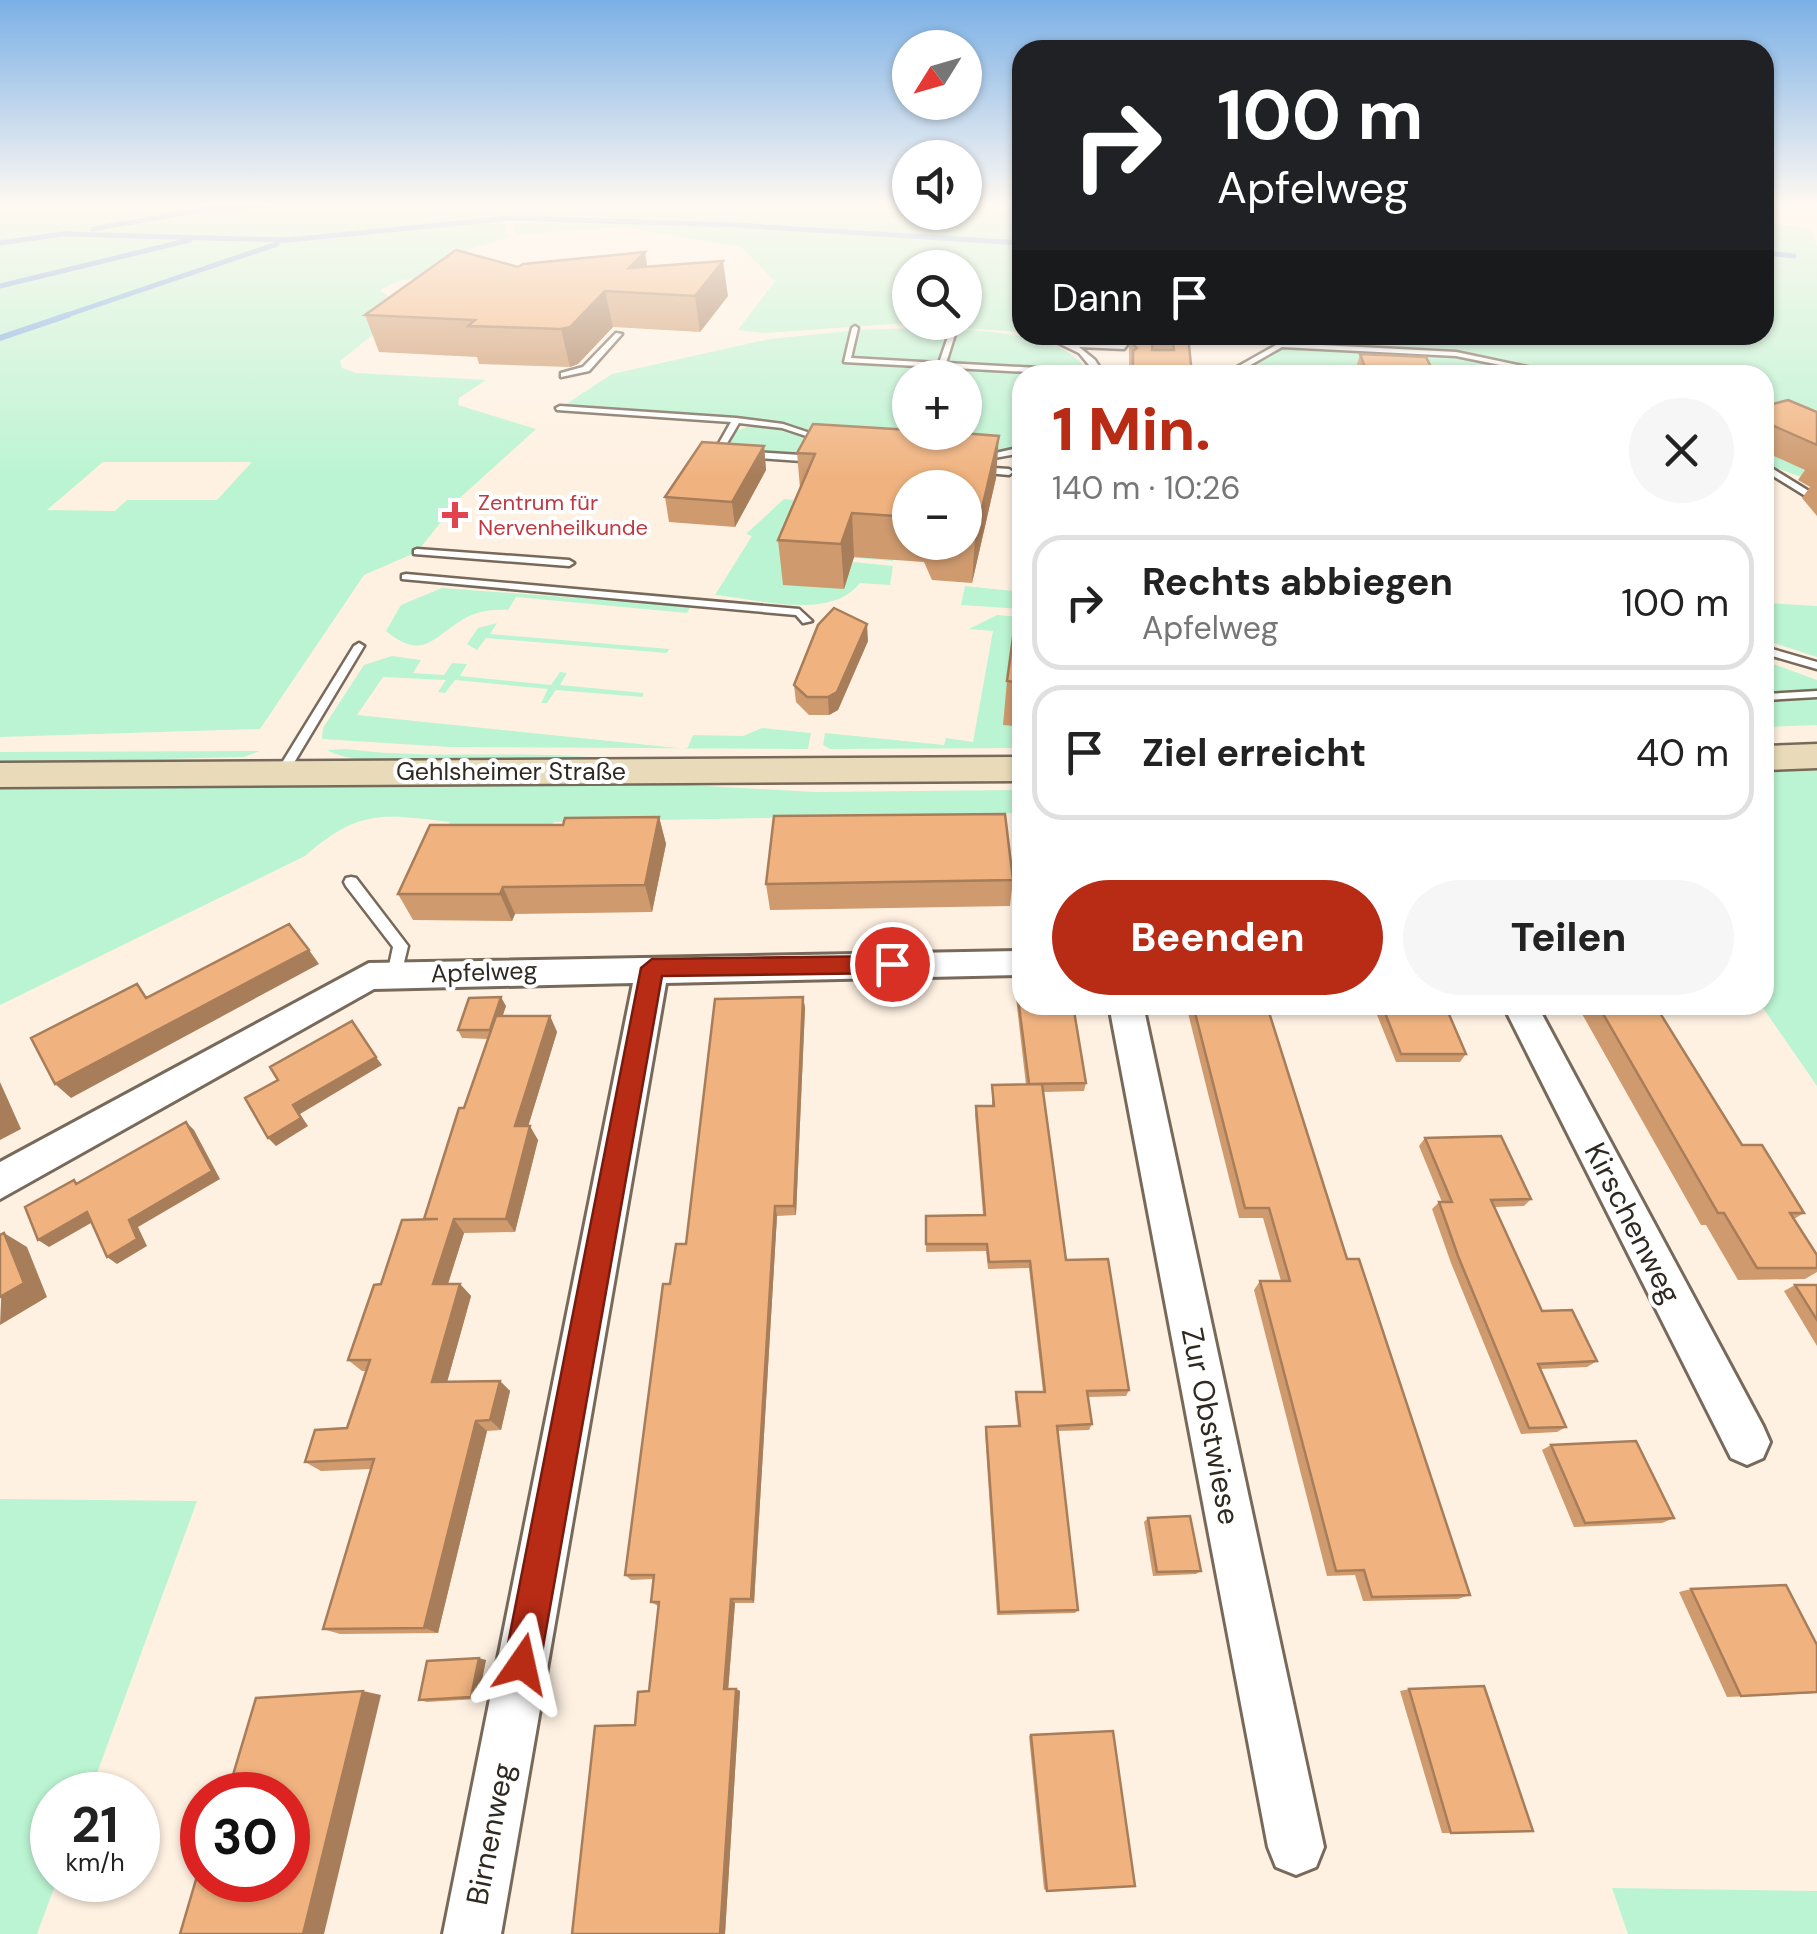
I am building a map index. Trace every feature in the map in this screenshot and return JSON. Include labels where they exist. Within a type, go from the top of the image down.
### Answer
[{"type":"street","points":[[1774,758],[1817,756]]},
{"type":"street","name":"Gehlsheimer Straße","points":[[0,775],[1012,769]]},
{"type":"street","name":"Apfelweg","points":[[0,1182],[369,976],[1012,962]]},
{"type":"street","name":"Birnenweg","points":[[472,1934],[652,968]]},
{"type":"street","name":"Zur Obstwiese","points":[[1128,1015],[1296,1847]]},
{"type":"street","name":"Kirschenweg","points":[[1525,1015],[1747,1442]]},
{"type":"lane","points":[[855,328],[847,360],[892,362]]},
{"type":"lane","points":[[564,374],[586,369],[618,334]]},
{"type":"lane","points":[[1071,345],[1096,365]]},
{"type":"lane","points":[[1088,345],[1124,347]]},
{"type":"lane","points":[[1244,365],[1281,345],[1456,354],[1517,365]]},
{"type":"lane","points":[[982,367],[1012,369]]},
{"type":"lane","points":[[560,408],[782,426],[842,445]]},
{"type":"lane","points":[[736,420],[718,452],[825,460]]},
{"type":"lane","points":[[1010,472],[962,465],[1012,452]]},
{"type":"lane","points":[[1774,472],[1817,488]]},
{"type":"lane","points":[[1774,474],[1817,500]]},
{"type":"lane","points":[[416,552],[570,563]]},
{"type":"lane","points":[[406,577],[799,612],[807,621]]},
{"type":"lane","points":[[283,771],[359,646]]},
{"type":"lane","points":[[1774,653],[1817,666]]},
{"type":"lane","points":[[1774,696],[1817,694]]},
{"type":"lane","points":[[352,882],[401,946],[395,975]]},
{"type":"green space","points":[[0,295],[386,295],[392,300],[414,302],[340,361],[342,368],[356,373],[486,380],[459,398],[458,405],[536,429],[461,497],[417,552],[364,575],[260,729],[0,737]],"holes":[[[103,462],[251,463],[217,500],[127,500],[115,511],[47,510]]]},
{"type":"green space","points":[[764,295],[892,295],[892,324],[765,333],[738,330]]},
{"type":"green space","points":[[982,295],[1012,295],[1012,331],[982,330]]},
{"type":"green space","points":[[1774,295],[1817,295],[1817,483],[1774,469],[1774,365],[1254,365],[1289,345],[1774,345]]},
{"type":"green space","points":[[892,329],[892,340],[982,340],[982,332],[1012,336],[1012,345],[1052,345],[1076,357],[1081,365],[1012,365],[1012,448],[923,462],[777,422],[560,408],[612,374],[770,339],[859,330]]},
{"type":"green space","points":[[752,425],[779,426],[819,440],[807,454],[745,451],[729,445],[736,431]]},
{"type":"green space","points":[[784,499],[892,507],[893,561],[795,553],[843,589],[853,562],[893,566],[890,585],[860,583],[847,595],[812,605],[715,595],[752,536],[746,534]]},
{"type":"green space","points":[[965,586],[1012,591],[1012,608],[961,605]]},
{"type":"green space","points":[[442,588],[691,606],[687,613],[516,597],[508,610],[473,614],[427,644],[409,644],[386,631],[401,605]]},
{"type":"green space","points":[[1774,604],[1817,606],[1817,657],[1774,643]]},
{"type":"green space","points":[[997,615],[1012,616],[1012,674],[1003,725],[1012,726],[1012,748],[830,749],[823,745],[825,733],[944,745],[946,738],[973,742],[993,631],[969,629]]},
{"type":"green space","points":[[497,623],[490,634],[669,649],[667,653],[486,638],[477,650],[467,644],[478,628]]},
{"type":"green space","points":[[392,656],[421,660],[413,673],[444,675],[452,663],[467,664],[460,676],[551,685],[560,672],[567,673],[560,685],[644,693],[642,697],[556,690],[547,703],[541,703],[548,689],[455,680],[445,693],[438,692],[446,680],[383,677],[357,715],[680,748],[450,747],[322,739],[323,728],[364,665]]},
{"type":"green space","points":[[1774,664],[1817,680],[1817,725],[1774,727]]},
{"type":"green space","points":[[762,728],[811,733],[808,749],[687,748],[693,735],[743,736]]},
{"type":"green space","points":[[327,750],[620,760],[423,764],[349,758]]},
{"type":"green space","points":[[260,751],[243,757],[0,763],[0,752]]},
{"type":"green space","points":[[1817,767],[1817,1086],[1768,1015],[1774,1015],[1774,768]]},
{"type":"green space","points":[[638,782],[814,792],[1012,790],[1012,813],[555,822],[533,835],[443,834],[450,822],[372,818],[341,830],[305,856],[0,1005],[0,786]]},
{"type":"green space","points":[[0,1499],[197,1501],[97,1772],[30,1772],[30,1902],[49,1902],[37,1934],[0,1934]]},
{"type":"green space","points":[[1612,1888],[1817,1891],[1817,1934],[1628,1934]]},
{"type":"building","points":[[393,295],[601,295],[570,327],[561,329],[468,326],[475,320],[365,315]]},
{"type":"building","points":[[1134,345],[1174,350],[1173,345],[1189,345],[1191,365],[1133,365],[1133,351],[1137,348]]},
{"type":"building","points":[[1360,354],[1426,357],[1430,365],[1364,365]]},
{"type":"building","points":[[1788,400],[1817,412],[1817,445],[1774,426],[1774,404]]},
{"type":"building","points":[[813,424],[892,429],[892,450],[982,450],[982,435],[999,436],[982,508],[982,470],[892,470],[892,516],[852,513],[841,544],[778,540],[815,454],[797,453]]},
{"type":"building","points":[[702,442],[764,446],[732,502],[665,497]]},
{"type":"building","points":[[834,608],[867,624],[837,692],[828,697],[807,697],[794,685],[818,625]]},
{"type":"building","points":[[1012,645],[1012,682],[1007,681]]},
{"type":"building","points":[[1005,814],[1012,880],[766,884],[774,816]]},
{"type":"building","points":[[659,817],[645,885],[503,887],[500,894],[398,894],[430,825],[563,825],[565,818]]},
{"type":"building","points":[[289,924],[309,950],[55,1084],[31,1038],[137,984],[146,998]]},
{"type":"building","points":[[501,997],[490,1030],[458,1030],[469,998]]},
{"type":"building","points":[[803,997],[794,1206],[775,1206],[751,1599],[731,1599],[724,1689],[736,1689],[720,1934],[572,1934],[595,1726],[635,1725],[638,1692],[649,1691],[659,1602],[651,1602],[654,1575],[625,1575],[663,1284],[670,1284],[676,1244],[686,1244],[715,999]]},
{"type":"building","points":[[1020,1015],[1075,1015],[1086,1083],[1029,1084]]},
{"type":"building","points":[[1196,1015],[1270,1015],[1347,1259],[1359,1259],[1470,1595],[1372,1597],[1364,1570],[1336,1571],[1260,1281],[1290,1281],[1269,1208],[1245,1208]]},
{"type":"building","points":[[1386,1015],[1449,1015],[1466,1054],[1401,1054]]},
{"type":"building","points":[[1604,1015],[1661,1015],[1742,1145],[1762,1145],[1804,1213],[1790,1213],[1817,1255],[1817,1268],[1757,1268],[1724,1213],[1718,1213]]},
{"type":"building","points":[[496,1016],[550,1016],[515,1126],[530,1126],[506,1219],[454,1219],[433,1284],[460,1284],[432,1382],[500,1381],[490,1420],[476,1421],[424,1628],[323,1629],[374,1459],[305,1462],[315,1430],[347,1428],[370,1360],[348,1360],[374,1285],[381,1284],[402,1220],[438,1219],[424,1219],[459,1108],[464,1108]]},
{"type":"building","points":[[352,1021],[376,1057],[293,1105],[301,1118],[268,1138],[245,1098],[278,1080],[270,1067]]},
{"type":"building","points":[[1042,1084],[1066,1260],[1108,1259],[1129,1390],[1087,1391],[1092,1424],[1057,1426],[1078,1610],[999,1612],[986,1427],[1020,1426],[1016,1392],[1045,1392],[1030,1261],[989,1262],[987,1244],[926,1244],[926,1216],[985,1215],[976,1106],[994,1106],[992,1085]]},
{"type":"building","points":[[186,1122],[212,1171],[129,1220],[137,1239],[107,1257],[87,1212],[38,1240],[25,1207],[74,1180],[76,1184]]},
{"type":"building","points":[[1501,1136],[1531,1199],[1491,1200],[1542,1311],[1572,1310],[1597,1361],[1538,1364],[1566,1427],[1529,1428],[1458,1256],[1439,1202],[1452,1202],[1425,1138]]},
{"type":"building","points":[[4,1233],[24,1283],[0,1297],[0,1235]]},
{"type":"building","points":[[1795,1285],[1817,1285],[1817,1320]]},
{"type":"building","points":[[1636,1441],[1674,1518],[1585,1523],[1551,1445]]},
{"type":"building","points":[[1190,1516],[1201,1571],[1157,1572],[1148,1518]]},
{"type":"building","points":[[1786,1585],[1817,1645],[1817,1692],[1741,1696],[1691,1589]]},
{"type":"building","points":[[479,1658],[471,1697],[419,1700],[427,1661]]},
{"type":"building","points":[[1484,1686],[1533,1831],[1451,1833],[1409,1689]]},
{"type":"building","points":[[363,1691],[303,1934],[180,1934],[189,1902],[310,1902],[310,1772],[234,1772],[256,1698]]},
{"type":"building","points":[[1113,1731],[1135,1886],[1047,1891],[1031,1735]]},
{"type":"waterway","points":[[61,317],[125,295]]},
{"type":"waterway","points":[[0,338],[68,315]]},
{"type":"place","name":"Zentrum für Nervenheilkunde","points":[[455,515]]},
{"type":"route","points":[[522,1664],[652,968],[892,964]]}]
